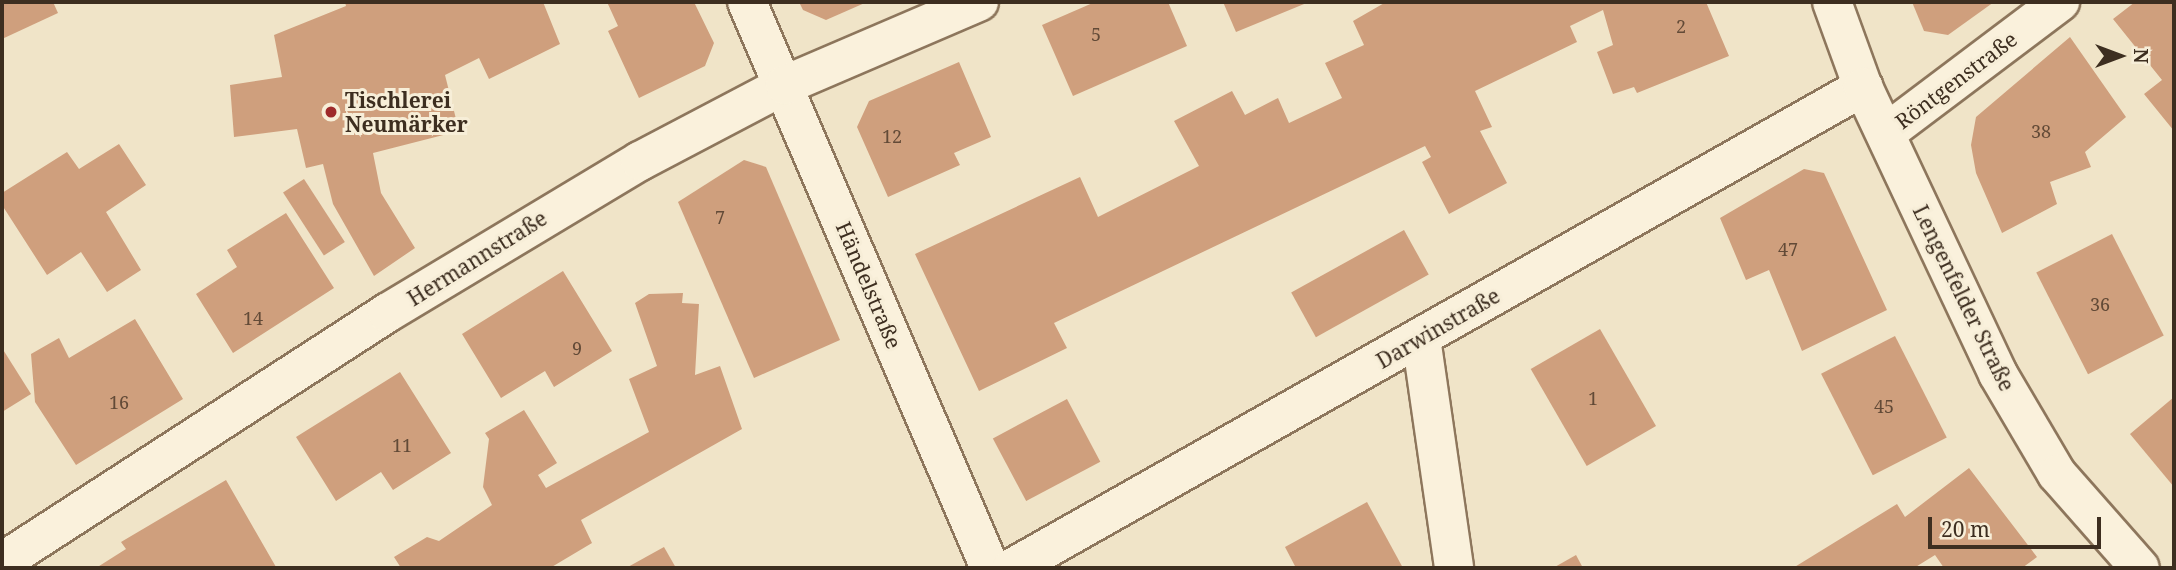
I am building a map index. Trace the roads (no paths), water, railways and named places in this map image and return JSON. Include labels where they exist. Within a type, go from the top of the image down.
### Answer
[{"type":"street","name":"Händelstraße","points":[[747,2],[785,85],[990,568]]},
{"type":"street","name":"Hermannstraße","points":[[2,562],[247,402],[557,208],[785,85],[979,2]]},
{"type":"street","name":"Lengenfelder Straße","points":[[1832,2],[1863,87],[1998,374],[2057,474],[2140,568]]},
{"type":"street","name":"Röntgenstraße","points":[[1886,133],[2060,2]]},
{"type":"street","name":"Darwinstraße","points":[[1012,568],[1863,87]]},
{"type":"street","points":[[1421,338],[1454,568]]},
{"type":"place","name":"Tischlerei Neumärker","points":[[331,112]]}]
